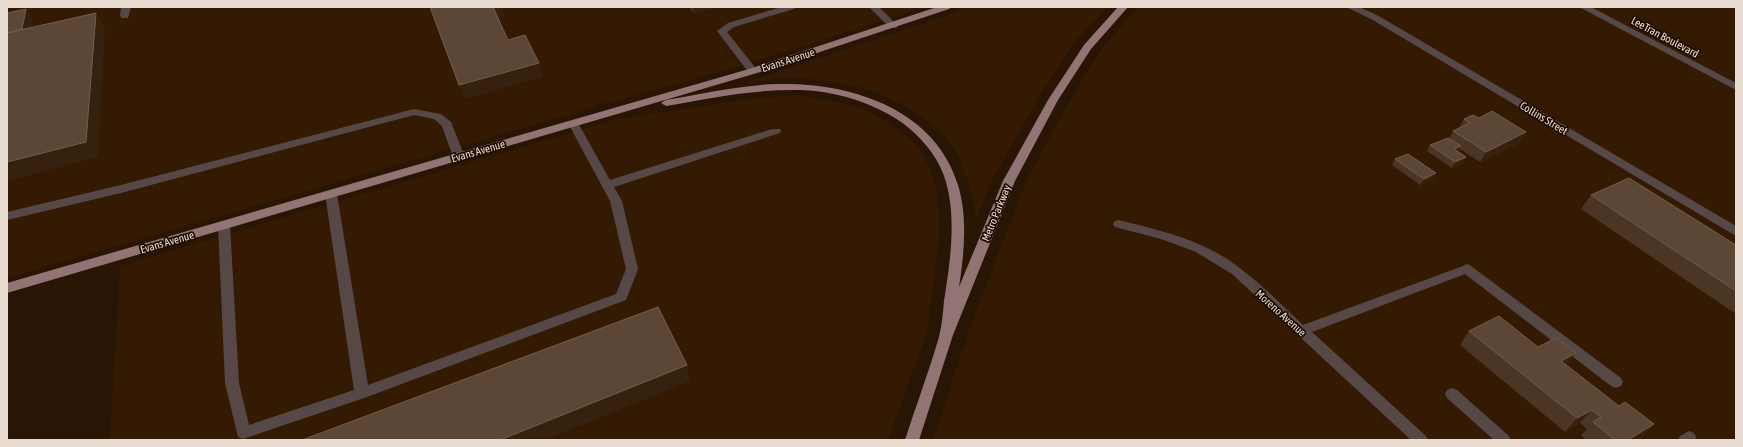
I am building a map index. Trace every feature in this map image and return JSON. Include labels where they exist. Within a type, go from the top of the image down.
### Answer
[{"type":"main road","name":"Evans Avenue","points":[[7,288],[753,71],[893,26],[946,7]]},
{"type":"main road","name":"Metro Parkway","points":[[912,440],[946,335],[1000,207],[1008,182],[1053,100],[1086,48],[1123,7]]},
{"type":"main road","points":[[614,111],[749,90],[775,87],[799,87],[850,95],[874,102],[897,114],[916,127],[932,143],[945,163],[952,185],[956,209],[958,241],[946,335]]},
{"type":"street","points":[[753,71],[722,31],[730,25],[790,7]]},
{"type":"street","points":[[874,7],[893,26]]},
{"type":"street","name":"Collins Street","points":[[1351,7],[1381,21],[1736,232]]},
{"type":"street","name":"LeeTran Boulevard","points":[[1584,7],[1736,87]]},
{"type":"street","points":[[7,216],[121,189],[414,112],[437,116],[447,124],[459,157]]},
{"type":"street","points":[[224,225],[232,383],[243,433],[362,393],[621,297],[632,269],[616,201],[573,123]]},
{"type":"street","points":[[606,185],[776,131]]},
{"type":"street","points":[[331,194],[362,393]]},
{"type":"street","name":"Moreno Avenue","points":[[1119,224],[1164,236],[1200,248],[1236,272],[1421,440]]},
{"type":"street","points":[[1301,331],[1467,268],[1616,382]]},
{"type":"street","points":[[1452,394],[1504,440]]},
{"type":"shaded area","points":[[7,7],[925,7],[747,64],[612,102],[598,104],[595,107],[7,278]]},
{"type":"shaded area","points":[[967,7],[1107,7],[1073,44],[1039,97],[993,178],[975,222],[974,207],[969,184],[960,159],[946,137],[929,121],[907,107],[884,96],[859,87],[828,81],[800,78],[774,79],[744,83],[941,18]]},
{"type":"shaded area","points":[[1138,7],[1736,7],[1736,440],[933,440],[962,350],[965,350],[966,337],[1025,184],[1068,103],[1100,51]]},
{"type":"shaded area","points":[[795,95],[842,103],[864,110],[885,120],[903,133],[918,147],[929,166],[936,187],[939,210],[939,241],[927,332],[888,440],[110,440],[120,266],[617,119],[750,99]]},
{"type":"building","points":[[430,7],[493,7],[508,40],[525,35],[539,63],[459,85]]},
{"type":"building","points":[[26,9],[22,29],[7,33],[7,13]]},
{"type":"building","points":[[96,13],[86,142],[7,162],[7,33]]},
{"type":"building","points":[[1492,111],[1526,132],[1486,152],[1453,131],[1470,123],[1464,119],[1473,115],[1479,118]]},
{"type":"building","points":[[1448,138],[1461,146],[1454,149],[1466,157],[1455,162],[1430,145]]},
{"type":"building","points":[[1408,154],[1436,173],[1424,179],[1395,159]]},
{"type":"building","points":[[1629,178],[1736,245],[1736,291],[1591,195]]},
{"type":"building","points":[[658,307],[687,365],[500,440],[302,440]]},
{"type":"building","points":[[1499,316],[1538,347],[1556,338],[1576,353],[1561,361],[1619,406],[1625,402],[1654,424],[1628,440],[1615,440],[1593,422],[1601,417],[1592,410],[1577,418],[1469,331]]}]
